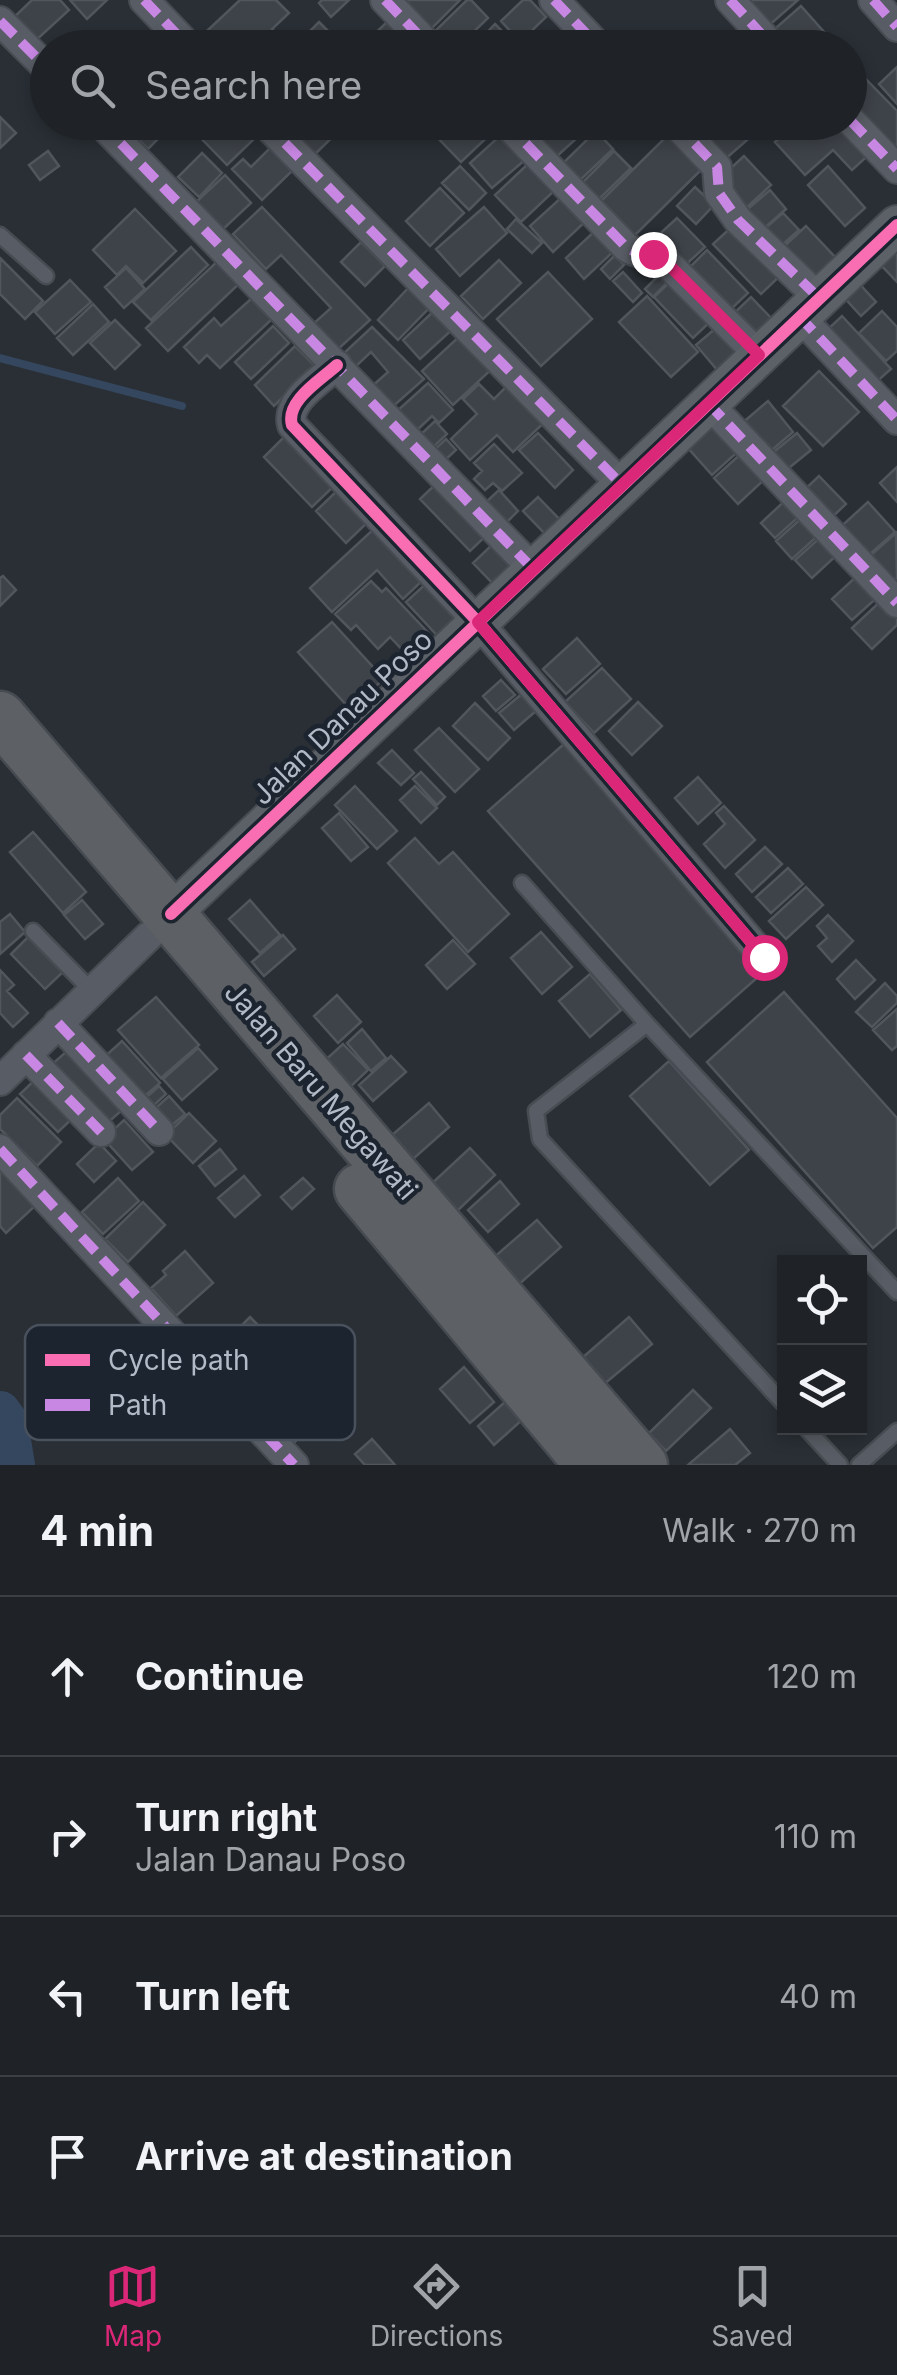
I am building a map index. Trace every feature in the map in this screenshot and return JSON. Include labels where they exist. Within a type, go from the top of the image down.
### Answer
[{"type":"highway","name":"Jalan Baru Megawati","points":[[0,717],[160,925],[610,1457]]},
{"type":"highway","name":"Jalan Baru Megawati","points":[[0,765],[160,925]]},
{"type":"street","points":[[144,0],[173,30]]},
{"type":"street","points":[[385,0],[414,30]]},
{"type":"street","points":[[554,0],[583,30]]},
{"type":"street","points":[[730,0],[758,30]]},
{"type":"street","points":[[873,0],[897,26]]},
{"type":"street","points":[[0,20],[30,51]]},
{"type":"street","points":[[867,138],[897,169]]},
{"type":"street","points":[[118,140],[534,569]]},
{"type":"street","points":[[282,140],[622,485]]},
{"type":"street","points":[[522,140],[626,247],[636,254],[653,254],[664,260],[759,355]]},
{"type":"street","points":[[692,140],[717,166],[719,193],[738,220],[897,420]]},
{"type":"street","name":"Jalan Danau Poso","points":[[0,1081],[91,990],[897,225]]},
{"type":"street","points":[[337,365],[293,406],[289,416],[292,425],[478,622],[764,957]]},
{"type":"street","points":[[708,403],[897,604]]},
{"type":"street","points":[[58,1023],[159,1131]]},
{"type":"street","points":[[26,1055],[101,1132]]},
{"type":"street","points":[[0,1149],[164,1325]]},
{"type":"street","points":[[271,1440],[294,1465]]},
{"type":"lane","points":[[0,235],[46,276]]},
{"type":"lane","points":[[522,883],[647,1024],[897,1292]]},
{"type":"lane","points":[[32,931],[91,990]]},
{"type":"lane","points":[[647,1024],[536,1111],[540,1139],[777,1396]]},
{"type":"lane","points":[[859,1465],[897,1431]]},
{"type":"lane","points":[[812,1435],[840,1465]]},
{"type":"building","points":[[32,0],[60,0],[69,10],[47,30],[30,30],[30,40],[11,20]]},
{"type":"building","points":[[70,0],[107,0],[87,19]]},
{"type":"building","points":[[240,0],[276,0],[289,13],[273,30],[208,30]]},
{"type":"building","points":[[349,0],[331,17],[319,3]]},
{"type":"building","points":[[407,0],[460,0],[430,30],[424,30],[400,7]]},
{"type":"building","points":[[467,0],[488,18],[476,30],[436,30]]},
{"type":"building","points":[[523,0],[530,0],[546,17],[532,30],[509,30],[501,21]]},
{"type":"building","points":[[741,0],[798,0],[766,28]]},
{"type":"building","points":[[801,6],[822,30],[773,30]]},
{"type":"building","points":[[390,19],[401,30],[379,30]]},
{"type":"building","points":[[319,22],[327,30],[311,30]]},
{"type":"building","points":[[897,67],[897,104],[879,84]]},
{"type":"building","points":[[867,80],[897,111],[897,148],[892,153],[867,127]]},
{"type":"building","points":[[0,117],[16,133],[0,148]]},
{"type":"building","points":[[139,140],[157,140],[148,149]]},
{"type":"building","points":[[203,140],[253,140],[227,165]]},
{"type":"building","points":[[290,140],[330,140],[309,160]]},
{"type":"building","points":[[440,140],[484,140],[461,162]]},
{"type":"building","points":[[495,140],[509,140],[526,159],[492,188],[470,163]]},
{"type":"building","points":[[542,140],[575,140],[555,158]]},
{"type":"building","points":[[587,140],[604,140],[613,149],[576,184],[560,166]]},
{"type":"building","points":[[663,140],[677,140],[704,167],[630,240],[596,206]]},
{"type":"building","points":[[710,140],[747,140],[723,161],[707,143]]},
{"type":"building","points":[[863,140],[873,151],[852,170],[833,150],[805,175],[775,142]]},
{"type":"building","points":[[270,148],[292,171],[262,200],[232,169],[243,159],[251,167]]},
{"type":"building","points":[[48,151],[59,166],[40,180],[29,165]]},
{"type":"building","points":[[614,151],[631,168],[596,202],[580,185]]},
{"type":"building","points":[[202,153],[222,173],[199,197],[178,177]]},
{"type":"building","points":[[744,156],[771,185],[745,209],[718,180]]},
{"type":"building","points":[[530,162],[556,189],[521,222],[495,195]]},
{"type":"building","points":[[460,166],[486,193],[469,210],[442,183]]},
{"type":"building","points":[[828,166],[865,208],[845,226],[808,185]]},
{"type":"building","points":[[225,175],[251,203],[219,233],[193,205]]},
{"type":"building","points":[[695,187],[714,205],[696,224],[677,206]]},
{"type":"building","points":[[440,188],[464,213],[430,246],[406,221]]},
{"type":"building","points":[[770,190],[786,209],[760,232],[743,213]]},
{"type":"building","points":[[563,196],[586,221],[553,252],[530,226]]},
{"type":"building","points":[[262,207],[370,320],[336,351],[312,325],[331,308],[281,255],[266,269],[233,234]]},
{"type":"building","points":[[484,207],[507,233],[460,276],[436,249]]},
{"type":"building","points":[[135,209],[176,251],[143,283],[126,266],[117,275],[93,250]]},
{"type":"building","points":[[783,213],[799,230],[773,253],[757,235]]},
{"type":"building","points":[[677,218],[705,247],[680,270],[652,241]]},
{"type":"building","points":[[516,219],[542,243],[532,253],[507,229]]},
{"type":"building","points":[[736,223],[783,273],[761,294],[713,244]]},
{"type":"building","points":[[806,226],[836,258],[808,284],[778,252]]},
{"type":"building","points":[[597,229],[616,249],[584,279],[566,258]]},
{"type":"building","points":[[361,242],[385,266],[365,286],[341,262]]},
{"type":"building","points":[[191,247],[208,265],[151,320],[133,302]]},
{"type":"building","points":[[707,250],[748,293],[729,311],[689,268]]},
{"type":"building","points":[[894,250],[897,253],[897,282],[879,263]]},
{"type":"building","points":[[615,255],[624,265],[610,279],[601,269]]},
{"type":"building","points":[[0,258],[43,301],[25,319],[0,294]]},
{"type":"building","points":[[221,258],[242,281],[168,351],[146,328]]},
{"type":"building","points":[[499,260],[521,283],[483,319],[461,296]]},
{"type":"building","points":[[126,268],[145,289],[124,308],[105,287]]},
{"type":"building","points":[[663,271],[671,279],[653,297],[645,289]]},
{"type":"building","points":[[548,272],[592,319],[541,366],[497,319]]},
{"type":"building","points":[[623,272],[642,293],[633,302],[613,281]]},
{"type":"building","points":[[673,279],[712,320],[693,338],[654,297]]},
{"type":"building","points":[[855,279],[876,302],[861,316],[840,293]]},
{"type":"building","points":[[70,280],[91,302],[55,334],[35,312]]},
{"type":"building","points":[[413,283],[434,303],[398,340],[378,320]]},
{"type":"building","points":[[647,296],[698,352],[671,377],[619,322]]},
{"type":"building","points":[[751,297],[772,319],[749,341],[728,319]]},
{"type":"building","points":[[252,298],[272,319],[220,368],[207,355],[199,363],[184,347],[214,318],[221,326]]},
{"type":"building","points":[[93,304],[109,322],[73,355],[57,338]]},
{"type":"building","points":[[437,308],[455,327],[420,359],[403,340]]},
{"type":"building","points":[[882,311],[897,327],[897,351],[886,361],[859,333]]},
{"type":"building","points":[[842,316],[891,369],[874,384],[825,332]]},
{"type":"building","points":[[115,320],[140,345],[115,369],[90,343]]},
{"type":"building","points":[[723,322],[745,348],[718,371],[696,345]]},
{"type":"building","points":[[273,326],[289,343],[251,379],[235,362]]},
{"type":"building","points":[[372,327],[424,379],[390,409],[371,387],[388,372],[371,352],[355,367],[343,354]]},
{"type":"building","points":[[463,333],[494,367],[453,405],[422,371]]},
{"type":"building","points":[[295,346],[315,366],[274,406],[255,385]]},
{"type":"building","points":[[819,371],[859,412],[823,446],[783,406]]},
{"type":"building","points":[[514,379],[550,417],[513,452],[497,435],[470,460],[451,439],[477,414],[463,399],[479,384],[494,399]]},
{"type":"building","points":[[428,383],[453,410],[439,423],[432,416],[415,432],[396,412]]},
{"type":"building","points":[[768,401],[793,432],[766,455],[740,425]]},
{"type":"building","points":[[435,421],[447,434],[429,451],[417,438]]},
{"type":"building","points":[[719,421],[743,447],[712,475],[688,448]]},
{"type":"building","points":[[538,433],[573,470],[555,488],[519,450]]},
{"type":"building","points":[[797,433],[811,450],[784,472],[770,455]]},
{"type":"building","points":[[286,435],[335,485],[312,507],[264,457]]},
{"type":"building","points":[[446,439],[456,450],[442,463],[432,452]]},
{"type":"building","points":[[494,444],[522,473],[502,491],[493,483],[485,490],[474,479],[482,471],[474,463]]},
{"type":"building","points":[[744,451],[768,476],[738,504],[714,478]]},
{"type":"building","points":[[897,467],[897,502],[880,483]]},
{"type":"building","points":[[819,476],[846,504],[828,521],[801,493]]},
{"type":"building","points":[[441,479],[491,531],[470,551],[420,499]]},
{"type":"building","points":[[340,488],[370,520],[346,543],[316,511]]},
{"type":"building","points":[[499,490],[518,511],[504,525],[484,504]]},
{"type":"building","points":[[790,496],[804,512],[775,538],[761,523]]},
{"type":"building","points":[[538,497],[564,524],[549,538],[523,511]]},
{"type":"building","points":[[868,502],[895,532],[862,561],[836,531]]},
{"type":"building","points":[[806,514],[822,532],[792,559],[776,541]]},
{"type":"building","points":[[377,526],[425,578],[403,599],[377,570],[332,612],[310,588]]},
{"type":"building","points":[[896,533],[897,578],[887,586],[864,561]]},
{"type":"building","points":[[823,535],[839,553],[812,578],[795,560]]},
{"type":"building","points":[[495,542],[521,569],[499,590],[473,563]]},
{"type":"building","points":[[860,573],[880,595],[852,620],[832,599]]},
{"type":"building","points":[[3,576],[16,590],[0,606],[0,578]]},
{"type":"building","points":[[371,581],[382,592],[386,588],[435,640],[413,661],[390,637],[378,649],[356,625],[351,630],[335,614]]},
{"type":"building","points":[[429,581],[468,623],[445,644],[406,602]]},
{"type":"building","points":[[887,595],[897,607],[897,625],[872,649],[852,628]]},
{"type":"building","points":[[332,622],[384,679],[350,709],[298,652]]},
{"type":"building","points":[[577,638],[600,664],[566,694],[543,669]]},
{"type":"building","points":[[602,668],[631,699],[594,733],[565,702]]},
{"type":"building","points":[[501,680],[515,695],[496,711],[483,696]]},
{"type":"building","points":[[523,693],[537,710],[514,730],[499,713]]},
{"type":"building","points":[[638,702],[662,726],[632,755],[609,731]]},
{"type":"building","points":[[475,703],[510,738],[488,760],[453,726]]},
{"type":"building","points":[[439,728],[479,769],[455,792],[415,750]]},
{"type":"building","points":[[565,743],[767,969],[690,1037],[488,811]]},
{"type":"building","points":[[392,750],[414,773],[401,785],[378,763]]},
{"type":"building","points":[[421,772],[445,797],[437,805],[413,779]]},
{"type":"building","points":[[698,777],[721,803],[698,824],[675,798]]},
{"type":"building","points":[[355,786],[397,831],[377,849],[335,805]]},
{"type":"building","points":[[415,786],[437,808],[421,823],[400,800]]},
{"type":"building","points":[[724,806],[755,840],[725,868],[704,844],[725,824],[716,813]]},
{"type":"building","points":[[339,813],[368,847],[351,861],[322,828]]},
{"type":"building","points":[[33,832],[86,892],[63,913],[10,852]]},
{"type":"building","points":[[415,838],[439,864],[453,852],[509,914],[468,952],[388,863]]},
{"type":"building","points":[[765,847],[782,864],[752,892],[736,874]]},
{"type":"building","points":[[788,868],[803,884],[771,913],[756,897]]},
{"type":"building","points":[[806,887],[823,905],[786,939],[769,921]]},
{"type":"building","points":[[82,900],[103,924],[85,939],[64,915]]},
{"type":"building","points":[[250,900],[280,935],[260,953],[229,919]]},
{"type":"building","points":[[10,914],[25,932],[0,954],[0,922]]},
{"type":"building","points":[[828,915],[853,941],[832,962],[818,946],[827,938],[817,926]]},
{"type":"building","points":[[541,932],[572,967],[542,994],[511,958]]},
{"type":"building","points":[[30,935],[64,971],[45,989],[11,954]]},
{"type":"building","points":[[283,935],[295,949],[264,976],[252,962]]},
{"type":"building","points":[[453,940],[475,964],[447,989],[426,965]]},
{"type":"building","points":[[856,960],[875,980],[855,999],[837,979]]},
{"type":"building","points":[[0,970],[14,985],[7,991],[28,1013],[13,1027],[0,1013]]},
{"type":"building","points":[[590,974],[621,1010],[590,1037],[559,1001]]},
{"type":"building","points":[[885,983],[897,996],[897,1003],[872,1027],[856,1012]]},
{"type":"building","points":[[784,992],[897,1118],[897,1227],[873,1248],[707,1062]]},
{"type":"building","points":[[337,995],[361,1022],[338,1043],[314,1016]]},
{"type":"building","points":[[156,997],[199,1045],[161,1078],[118,1030]]},
{"type":"building","points":[[897,1009],[897,1046],[892,1050],[873,1030]]},
{"type":"building","points":[[362,1029],[386,1058],[371,1071],[347,1043]]},
{"type":"building","points":[[122,1041],[160,1083],[140,1100],[102,1059]]},
{"type":"building","points":[[343,1044],[368,1070],[346,1091],[321,1064]]},
{"type":"building","points":[[74,1045],[129,1104],[105,1125],[50,1066]]},
{"type":"building","points":[[198,1048],[217,1069],[182,1100],[163,1079]]},
{"type":"building","points":[[391,1056],[406,1072],[373,1101],[359,1085]]},
{"type":"building","points":[[669,1061],[749,1150],[710,1185],[630,1096]]},
{"type":"building","points":[[40,1075],[78,1113],[58,1132],[20,1094]]},
{"type":"building","points":[[159,1086],[166,1094],[149,1110],[141,1102]]},
{"type":"building","points":[[169,1096],[185,1114],[165,1131],[149,1114]]},
{"type":"building","points":[[17,1098],[61,1142],[37,1166],[0,1129],[0,1115]]},
{"type":"building","points":[[429,1103],[449,1127],[413,1159],[392,1135]]},
{"type":"building","points":[[189,1113],[216,1141],[193,1163],[166,1135]]},
{"type":"building","points":[[124,1120],[153,1152],[132,1170],[104,1139]]},
{"type":"building","points":[[99,1143],[116,1161],[94,1182],[77,1164]]},
{"type":"building","points":[[470,1148],[495,1175],[455,1213],[429,1186]]},
{"type":"building","points":[[220,1149],[236,1169],[215,1186],[199,1166]]},
{"type":"building","points":[[0,1165],[36,1205],[6,1233],[0,1226]]},
{"type":"building","points":[[244,1176],[260,1195],[235,1217],[218,1198]]},
{"type":"building","points":[[118,1178],[139,1201],[103,1234],[82,1212]]},
{"type":"building","points":[[303,1178],[314,1189],[292,1209],[281,1197]]},
{"type":"building","points":[[500,1181],[519,1204],[488,1232],[468,1210]]},
{"type":"building","points":[[143,1202],[165,1225],[128,1262],[105,1239]]},
{"type":"building","points":[[537,1220],[561,1247],[517,1286],[492,1259]]},
{"type":"building","points":[[185,1251],[213,1283],[176,1316],[151,1288]]},
{"type":"building","points":[[250,1317],[258,1325],[242,1325]]},
{"type":"building","points":[[629,1317],[652,1344],[603,1385],[581,1359]]},
{"type":"building","points":[[464,1367],[494,1402],[470,1423],[440,1389]]},
{"type":"building","points":[[693,1390],[711,1408],[666,1451],[649,1433]]},
{"type":"building","points":[[506,1401],[522,1420],[494,1445],[478,1426]]},
{"type":"building","points":[[730,1429],[750,1453],[735,1465],[688,1465]]},
{"type":"building","points":[[372,1439],[395,1465],[365,1465],[355,1454]]},
{"type":"waterway","points":[[0,358],[182,406]]},
{"type":"waterway","points":[[0,1412],[7,1422],[14,1465]]},
{"type":"marked path","points":[[144,0],[173,30]]},
{"type":"marked path","points":[[385,0],[414,30]]},
{"type":"marked path","points":[[554,0],[583,30]]},
{"type":"marked path","points":[[730,0],[758,30]]},
{"type":"marked path","points":[[873,0],[897,27]]},
{"type":"marked path","points":[[0,21],[30,51]]},
{"type":"marked path","points":[[867,138],[897,169]]},
{"type":"marked path","points":[[117,140],[533,569]]},
{"type":"marked path","points":[[282,140],[622,485]]},
{"type":"marked path","points":[[522,140],[626,247],[664,260],[759,355]]},
{"type":"marked path","points":[[691,140],[717,167],[719,193],[738,220],[819,298]]},
{"type":"marked path","points":[[799,316],[897,420]]},
{"type":"marked path","points":[[708,403],[897,603]]},
{"type":"marked path","points":[[58,1023],[159,1131]]},
{"type":"marked path","points":[[26,1055],[101,1132]]},
{"type":"marked path","points":[[0,1149],[164,1325]]},
{"type":"marked path","points":[[271,1440],[294,1465]]},
{"type":"cycle path","points":[[171,914],[897,225]]},
{"type":"cycle path","points":[[337,365],[299,399],[291,416],[292,425],[478,622],[764,957]]},
{"type":"route","points":[[653,254],[664,260],[759,355],[478,622],[764,957]]}]
